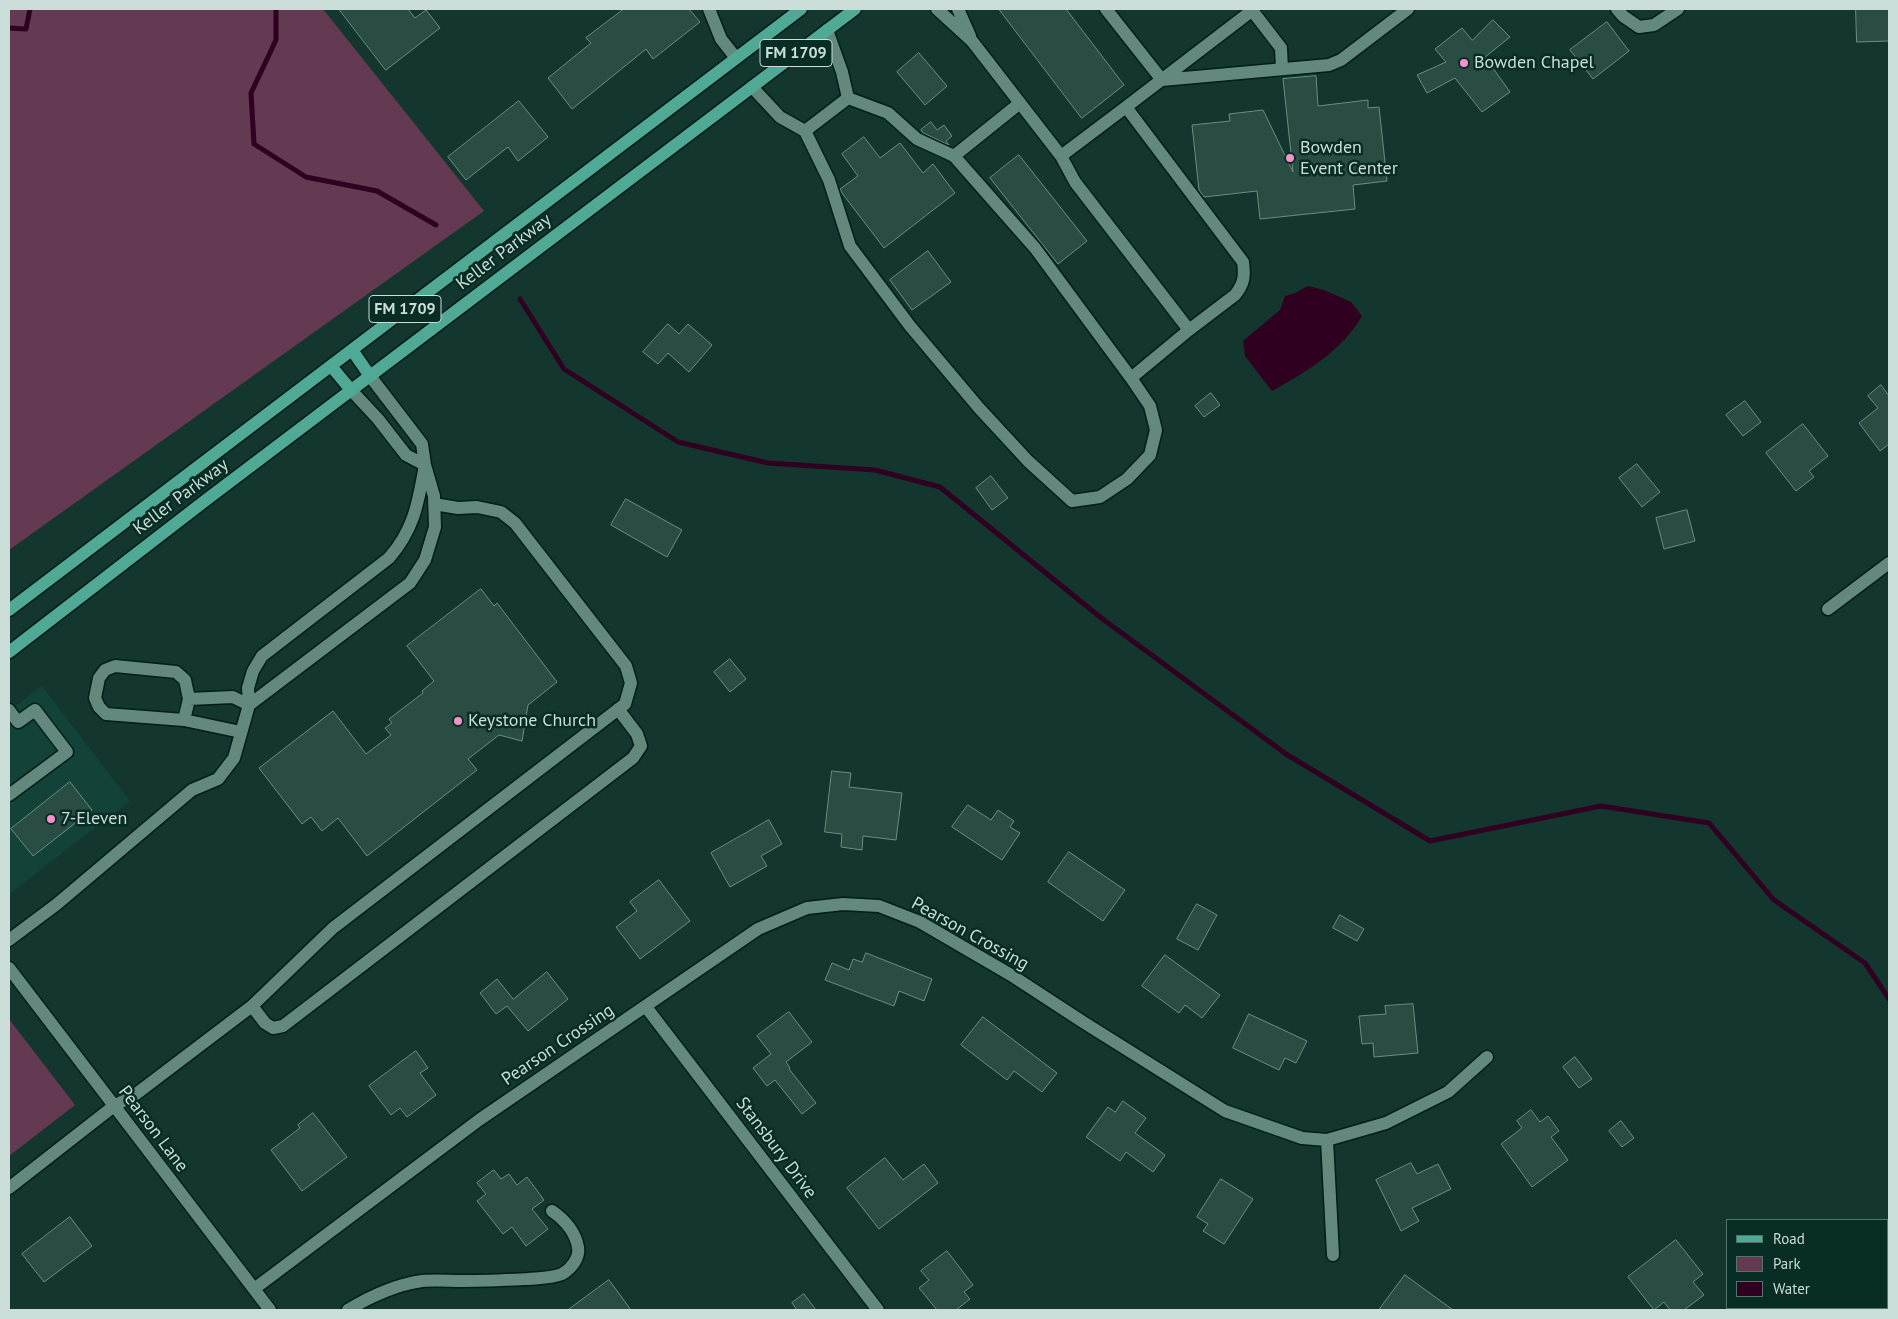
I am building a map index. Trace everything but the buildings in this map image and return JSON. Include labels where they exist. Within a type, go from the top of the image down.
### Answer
[{"type":"main road","name":"Keller Parkway","points":[[9,610],[801,9]]},
{"type":"main road","name":"Keller Parkway","points":[[9,652],[351,390],[855,9]]},
{"type":"main road","points":[[352,350],[370,376]]},
{"type":"main road","points":[[331,366],[351,390]]},
{"type":"street","points":[[709,9],[721,39],[736,58]]},
{"type":"street","points":[[937,9],[972,41],[1020,102],[1061,156],[1075,182],[1189,330]]},
{"type":"street","points":[[958,9],[972,41]]},
{"type":"street","points":[[1106,9],[1162,80]]},
{"type":"street","points":[[1061,156],[1252,9],[1281,48],[1282,69]]},
{"type":"street","points":[[1162,80],[1329,65],[1341,60],[1408,9]]},
{"type":"street","points":[[1618,9],[1623,16],[1639,27],[1654,25],[1678,9]]},
{"type":"street","points":[[827,30],[842,72],[848,98]]},
{"type":"street","points":[[752,87],[780,118],[805,131],[829,180],[850,246],[910,326],[979,408],[1028,461],[1072,501],[1100,497],[1127,479],[1150,455],[1156,430],[1150,406],[1131,378],[1034,248],[954,156],[917,139],[888,113],[848,98]]},
{"type":"street","points":[[805,131],[848,98]]},
{"type":"street","points":[[954,156],[1020,102]]},
{"type":"street","points":[[1126,107],[1243,262],[1244,281],[1235,295],[1131,378]]},
{"type":"street","points":[[249,705],[410,583],[425,560],[435,527],[434,496],[425,465],[422,444],[370,376]]},
{"type":"street","points":[[351,390],[406,455],[425,465]]},
{"type":"street","points":[[9,940],[57,904],[192,790],[218,779],[234,758],[249,705],[248,688],[252,671],[262,656],[389,558],[402,543],[417,509],[425,465]]},
{"type":"street","points":[[9,1188],[114,1106],[136,1094],[252,1006],[333,928],[625,704],[630,683],[626,666],[514,523],[501,512],[478,507],[458,508],[434,504]]},
{"type":"street","points":[[1828,609],[1889,563]]},
{"type":"street","points":[[184,720],[189,699],[185,680],[176,672],[115,666],[105,670],[98,678],[95,698],[99,707],[106,714],[184,720],[241,732]]},
{"type":"street","points":[[189,699],[234,697],[249,705]]},
{"type":"street","points":[[252,1006],[265,1023],[273,1028],[283,1026],[633,758],[640,746],[637,734],[618,709]]},
{"type":"street","points":[[9,710],[14,726],[35,710],[67,752],[9,795]]},
{"type":"street","name":"Pearson Crossing","points":[[254,1289],[479,1120],[758,929],[806,908],[843,904],[879,906],[920,922],[1011,975],[1225,1112],[1302,1138],[1327,1140],[1386,1123],[1448,1092],[1487,1057]]},
{"type":"street","name":"Pearson Lane","points":[[9,968],[270,1310]]},
{"type":"street","name":"Stansbury Drive","points":[[646,1007],[878,1310]]},
{"type":"street","points":[[1327,1140],[1333,1255]]},
{"type":"street","points":[[348,1310],[371,1296],[396,1286],[422,1281],[496,1281],[561,1274],[573,1265],[579,1252],[576,1239],[570,1227],[552,1211]]},
{"type":"shaded area","points":[[42,686],[130,801],[9,894],[9,711]]},
{"type":"green space","points":[[9,9],[323,9],[484,211],[9,550]]},
{"type":"green space","points":[[9,1019],[75,1105],[9,1156]]},
{"type":"water","points":[[1308,286],[1324,290],[1351,302],[1362,316],[1344,340],[1322,360],[1272,391],[1245,356],[1243,341],[1280,310],[1285,296]]},
{"type":"waterway","points":[[9,28],[26,29],[30,9]]},
{"type":"waterway","points":[[276,9],[276,40],[251,93],[254,144],[306,177],[377,191],[436,225]]},
{"type":"waterway","points":[[520,299],[564,369],[678,442],[768,463],[875,470],[940,487],[1100,617],[1286,754],[1430,841],[1601,806],[1709,823],[1774,900],[1865,963],[1889,999]]},
{"type":"place","name":"Bowden Chapel","points":[[1464,63]]},
{"type":"place","name":"Bowden Event Center","points":[[1290,158]]},
{"type":"place","name":"Keystone Church","points":[[458,721]]},
{"type":"place","name":"7-Eleven","points":[[51,819]]}]
